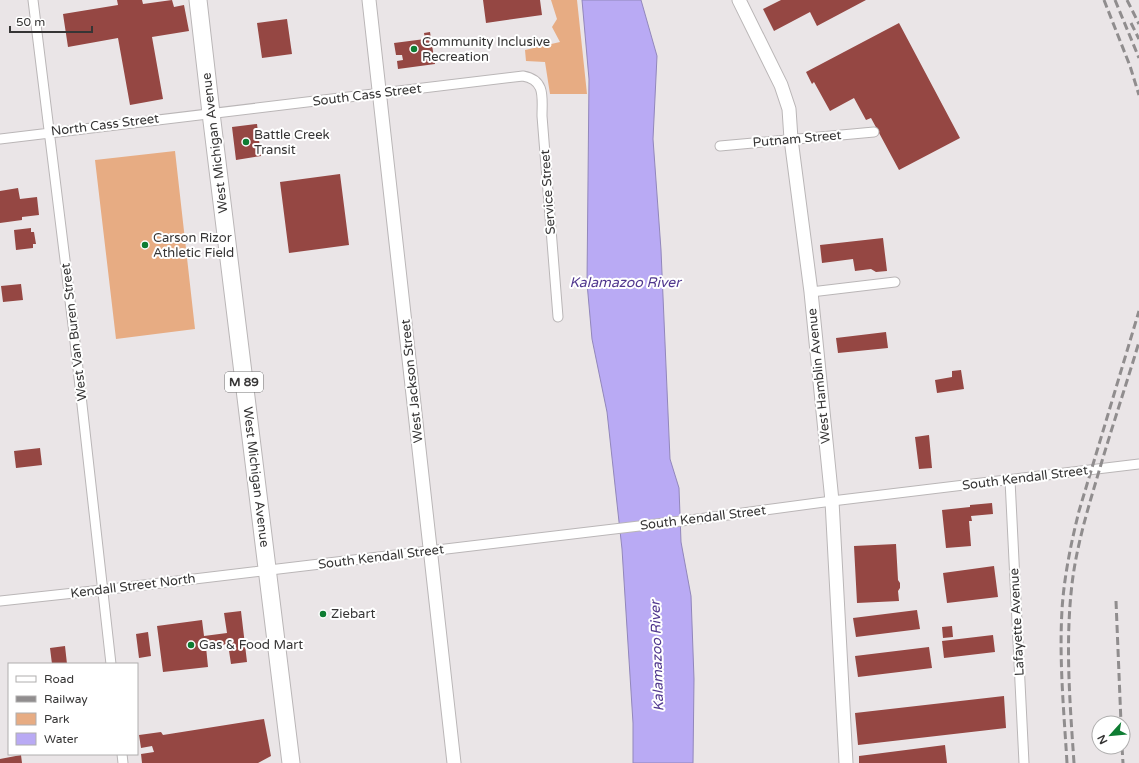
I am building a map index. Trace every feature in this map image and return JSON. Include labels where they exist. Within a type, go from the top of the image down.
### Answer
[{"type":"highway","name":"West Michigan Avenue","points":[[198,0],[267,570],[292,763]]},
{"type":"street","name":"West Van Buren Street","points":[[33,0],[74,332],[111,663]]},
{"type":"street","name":"West Jackson Street","points":[[369,0],[454,763]]},
{"type":"street","name":"West Hamblin Avenue","points":[[739,0],[781,85],[788,108],[811,292],[832,501],[846,763]]},
{"type":"street","name":"South Cass Street","points":[[211,113],[524,76]]},
{"type":"street","name":"Service Street","points":[[524,76],[533,78],[540,85],[542,95],[542,116],[558,317]]},
{"type":"street","name":"North Cass Street","points":[[0,139],[211,113]]},
{"type":"street","name":"Putnam Street","points":[[720,146],[874,132]]},
{"type":"street","points":[[811,292],[895,282]]},
{"type":"street","name":"South Kendall Street","points":[[267,570],[698,519],[832,501],[1139,464]]},
{"type":"street","name":"Lafayette Avenue","points":[[1010,480],[1024,763]]},
{"type":"street","name":"Kendall Street North","points":[[0,601],[267,570]]},
{"type":"green space","points":[[551,0],[577,0],[587,94],[550,94],[545,62],[526,61],[525,50],[560,42],[552,27],[557,19]]},
{"type":"green space","name":"Carson Rizor Athletic Field","points":[[175,151],[195,329],[116,339],[95,160]]},
{"type":"water","name":"Kalamazoo River","points":[[582,0],[641,0],[657,56],[653,139],[661,250],[670,459],[679,488],[681,542],[691,596],[694,679],[693,763],[633,763],[633,723],[622,549],[607,412],[592,339],[587,283],[589,79]]},
{"type":"building","points":[[117,0],[142,0],[143,4],[172,0],[174,7],[184,5],[189,31],[152,37],[163,99],[130,105],[118,38],[68,47],[63,14],[118,5]]},
{"type":"building","points":[[483,0],[540,0],[542,15],[486,23]]},
{"type":"building","points":[[781,0],[866,0],[817,26],[810,12],[774,31],[763,9]]},
{"type":"building","points":[[287,19],[292,54],[262,58],[257,23]]},
{"type":"building","points":[[899,23],[960,138],[899,170],[871,118],[866,120],[854,98],[830,111],[814,82],[812,84],[806,72]]},
{"type":"building","name":"Community Inclusive Recreation","points":[[430,32],[435,64],[398,69],[397,61],[403,60],[402,55],[396,55],[394,43],[425,39],[424,33]]},
{"type":"building","name":"Battle Creek Transit","points":[[257,124],[261,156],[236,160],[232,127]]},
{"type":"building","points":[[340,174],[349,245],[289,253],[280,182]]},
{"type":"building","points":[[18,188],[20,199],[37,197],[39,215],[22,217],[22,220],[0,223],[0,191]]},
{"type":"building","points":[[31,228],[31,232],[34,232],[36,244],[33,244],[33,248],[16,250],[14,230]]},
{"type":"building","points":[[883,238],[887,271],[876,272],[871,269],[855,271],[853,259],[822,263],[820,245]]},
{"type":"building","points":[[21,284],[23,300],[3,302],[1,286]]},
{"type":"building","points":[[886,332],[888,348],[838,353],[836,338]]},
{"type":"building","points":[[961,370],[964,389],[937,393],[935,380],[952,377],[952,371]]},
{"type":"building","points":[[929,435],[932,468],[919,469],[915,437]]},
{"type":"building","points":[[40,448],[42,465],[16,468],[14,451]]},
{"type":"building","points":[[992,503],[993,514],[971,516],[972,521],[969,521],[971,546],[946,548],[942,510]]},
{"type":"building","points":[[896,544],[898,580],[900,583],[900,588],[898,591],[899,601],[857,603],[854,546]]},
{"type":"building","points":[[994,566],[998,597],[947,603],[943,573]]},
{"type":"building","points":[[917,610],[920,629],[856,637],[853,618]]},
{"type":"building","points":[[241,611],[247,662],[231,664],[228,644],[206,647],[208,667],[163,672],[157,626],[202,620],[204,636],[227,633],[224,613]]},
{"type":"building","points":[[952,626],[953,637],[943,638],[942,627]]},
{"type":"building","points":[[148,632],[151,656],[139,658],[136,634]]},
{"type":"building","points":[[993,635],[995,652],[944,658],[942,641]]},
{"type":"building","points":[[65,646],[67,663],[52,663],[50,648]]},
{"type":"building","points":[[929,647],[932,668],[858,677],[855,656]]},
{"type":"building","points":[[1004,696],[1006,728],[858,745],[855,713]]},
{"type":"building","points":[[264,719],[271,756],[258,763],[142,763],[141,754],[154,752],[152,746],[141,748],[139,735],[161,732],[163,735]]},
{"type":"building","points":[[945,745],[947,763],[859,763],[859,756]]},
{"type":"building","points":[[21,755],[22,763],[0,763],[0,759]]},
{"type":"railway","points":[[1104,0],[1130,66],[1139,95]]},
{"type":"railway","points":[[1115,0],[1139,58]]},
{"type":"railway","points":[[1127,0],[1139,24]]},
{"type":"railway","points":[[1131,23],[1139,39]]},
{"type":"railway","points":[[1067,763],[1061,648],[1062,610],[1066,573],[1079,511],[1139,311]]},
{"type":"railway","points":[[1074,763],[1069,651],[1070,606],[1074,568],[1089,507],[1139,342]]},
{"type":"railway","points":[[1116,601],[1121,715]]},
{"type":"railway","points":[[1122,755],[1123,763]]},
{"type":"place","name":"Community Inclusive Recreation","points":[[414,49]]},
{"type":"place","name":"Battle Creek Transit","points":[[246,142]]},
{"type":"place","name":"Carson Rizor Athletic Field","points":[[145,245]]},
{"type":"place","name":"Ziebart","points":[[323,614]]},
{"type":"place","name":"Gas & Food Mart","points":[[191,645]]}]
